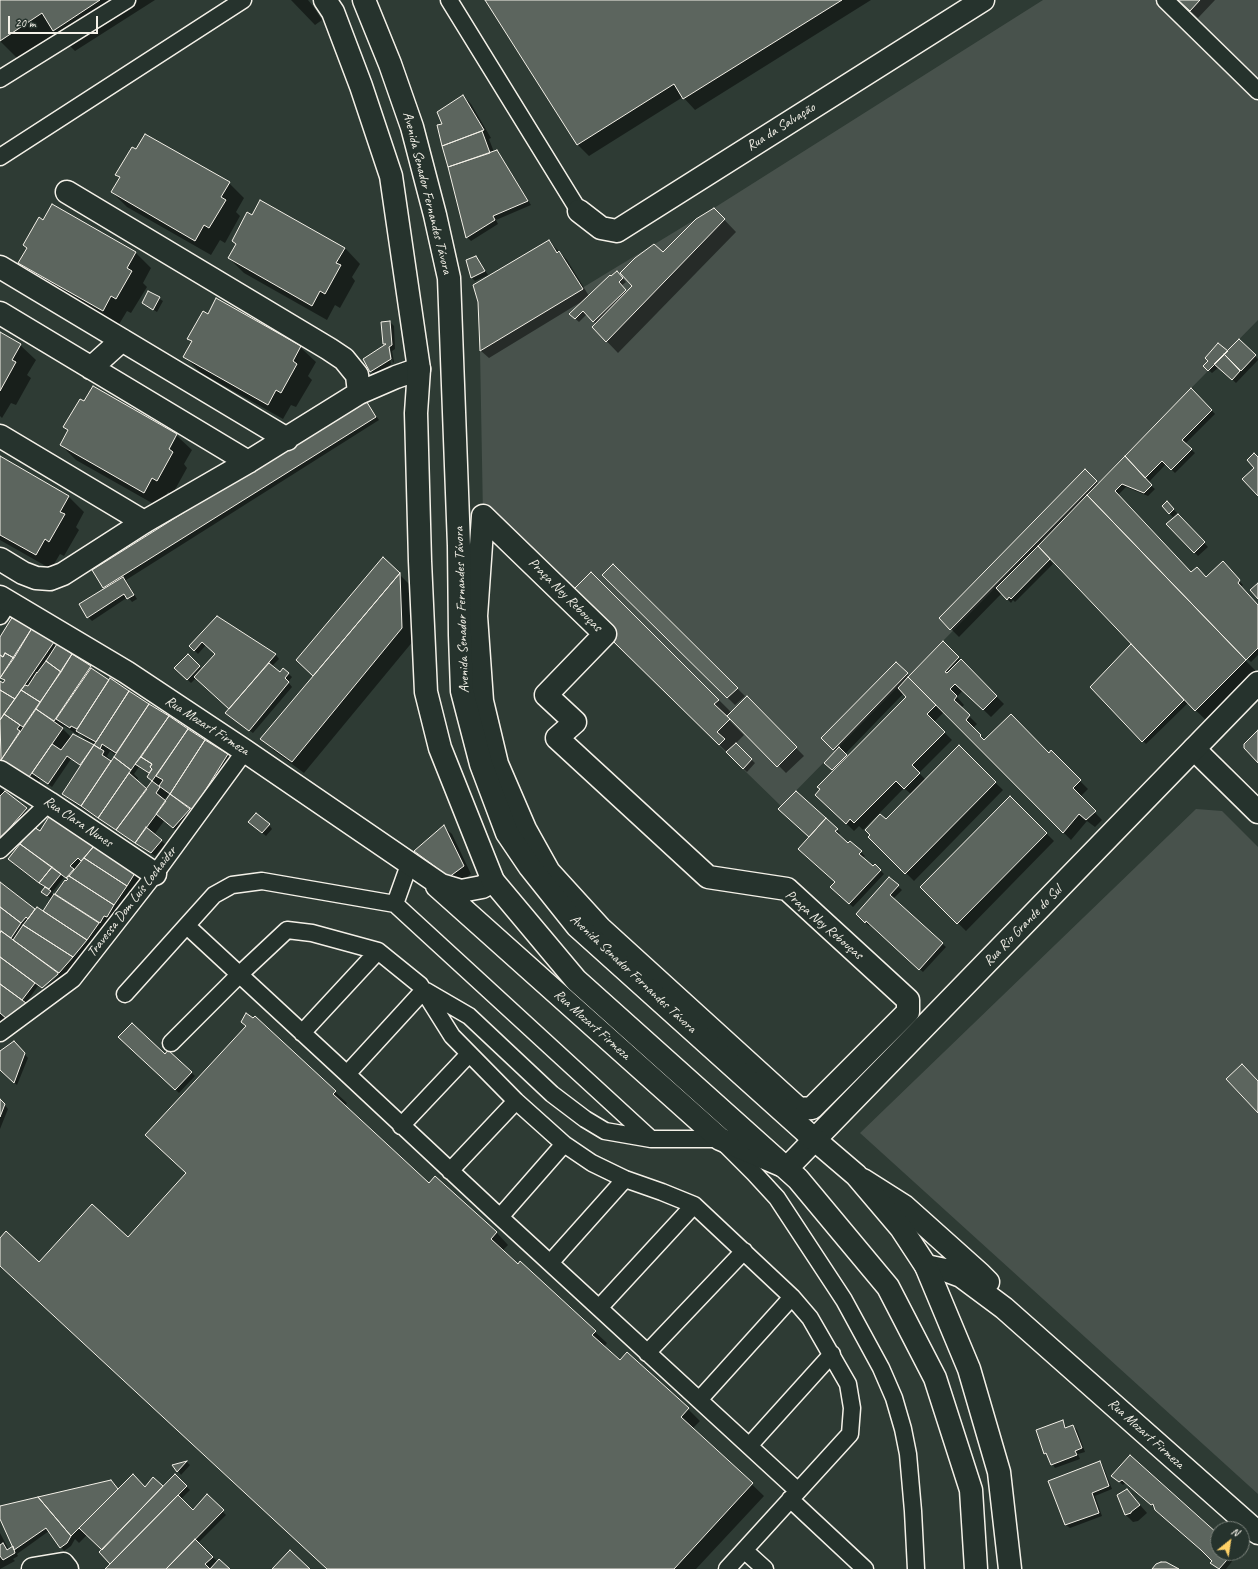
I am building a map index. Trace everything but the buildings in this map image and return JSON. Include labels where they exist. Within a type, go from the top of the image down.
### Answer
[{"type":"street","points":[[325,0],[333,12],[361,86],[391,176],[419,369],[416,413],[420,560],[426,692],[440,748],[493,881],[576,980],[787,1168],[824,1209],[888,1287],[935,1378],[971,1490],[976,1569]]},
{"type":"street","name":"Avenida Senador Fernandes Távora","points":[[364,0],[390,64],[412,127],[435,214],[449,278],[459,546],[462,691],[481,764],[507,833],[530,867],[577,926],[856,1175],[901,1228],[926,1266],[969,1369],[999,1472],[1010,1569]]},
{"type":"street","name":"Rua da Salvação","points":[[579,211],[601,228],[617,231],[983,0]]},
{"type":"street","points":[[67,192],[334,352],[344,359],[357,375],[359,393]]},
{"type":"street","points":[[0,267],[287,438]]},
{"type":"street","points":[[0,314],[248,462]]},
{"type":"street","points":[[90,368],[122,340]]},
{"type":"street","points":[[0,559],[23,574],[36,578],[50,579],[63,574],[144,522],[248,462],[359,393],[419,369]]},
{"type":"street","points":[[0,436],[144,522]]},
{"type":"street","name":"Praça Ney Rebouças","points":[[483,516],[605,634],[546,695],[575,722],[558,738],[708,877],[787,889],[908,1000],[908,1012],[812,1108],[799,1109],[600,928],[552,875],[524,828],[497,764],[482,701],[476,616],[483,516]]},
{"type":"street","name":"Rua Mozart Firmeza","points":[[3,605],[126,672],[441,884],[461,891],[482,887],[493,881]]},
{"type":"street","name":"Rua Rio Grande do Sul","points":[[787,1168],[1258,683]]},
{"type":"street","points":[[1194,749],[1258,812]]},
{"type":"street","name":"Rua Clara Nunes","points":[[0,772],[155,874]]},
{"type":"street","name":"Rua Mozart Firmeza","points":[[410,862],[720,1139],[787,1168]]},
{"type":"street","name":"Rua Mozart Firmeza","points":[[856,1175],[904,1206],[980,1274],[1034,1334]]},
{"type":"street","name":"Rua Mozart Firmeza","points":[[926,1266],[945,1270],[961,1276],[1004,1308],[1258,1533]]},
{"type":"street","points":[[33,1569],[62,1564],[68,1569]]},
{"type":"lane","points":[[0,79],[127,0]]},
{"type":"lane","points":[[0,157],[243,0]]},
{"type":"lane","points":[[449,0],[579,211]]},
{"type":"lane","points":[[1165,0],[1258,91]]},
{"type":"lane","name":"Travessa Dom Luís Lochaider","points":[[0,1033],[73,979],[155,874],[245,751]]},
{"type":"lane","points":[[0,850],[49,803]]},
{"type":"lane","points":[[395,904],[410,862]]},
{"type":"lane","points":[[125,994],[214,895],[232,885],[262,881],[395,904],[651,1138]]},
{"type":"lane","points":[[187,926],[500,1218],[550,1262],[749,1446],[865,1569]]},
{"type":"lane","points":[[171,1043],[240,974],[287,930],[312,933],[378,951],[400,968],[424,990],[469,1016],[552,1094],[585,1119],[605,1131],[651,1138],[720,1139],[754,1172],[777,1198],[844,1300],[882,1368],[894,1398],[903,1428],[908,1454],[916,1569]]},
{"type":"lane","points":[[302,1032],[378,951]]},
{"type":"lane","points":[[424,990],[452,1036],[516,1101],[564,1144],[592,1163],[625,1180],[662,1192],[694,1205],[744,1251],[792,1297],[810,1318],[848,1384],[852,1408],[850,1434],[726,1569]]},
{"type":"lane","points":[[347,1074],[424,990]]},
{"type":"lane","points":[[401,1126],[469,1054]]},
{"type":"lane","points":[[450,1171],[516,1101]]},
{"type":"lane","points":[[500,1218],[564,1144]]},
{"type":"lane","points":[[767,1188],[787,1168]]},
{"type":"lane","points":[[550,1262],[625,1180]]},
{"type":"lane","points":[[599,1308],[694,1205]]},
{"type":"lane","points":[[647,1353],[744,1251]]},
{"type":"lane","points":[[699,1400],[792,1297]]},
{"type":"lane","points":[[749,1446],[832,1354]]},
{"type":"lane","points":[[744,1550],[765,1569]]},
{"type":"shaded area","points":[[1043,0],[1258,0],[1258,320],[781,806],[483,516],[480,350],[714,208]]},
{"type":"shaded area","points":[[1196,809],[1222,811],[1258,847],[1258,1494],[860,1133]]}]
